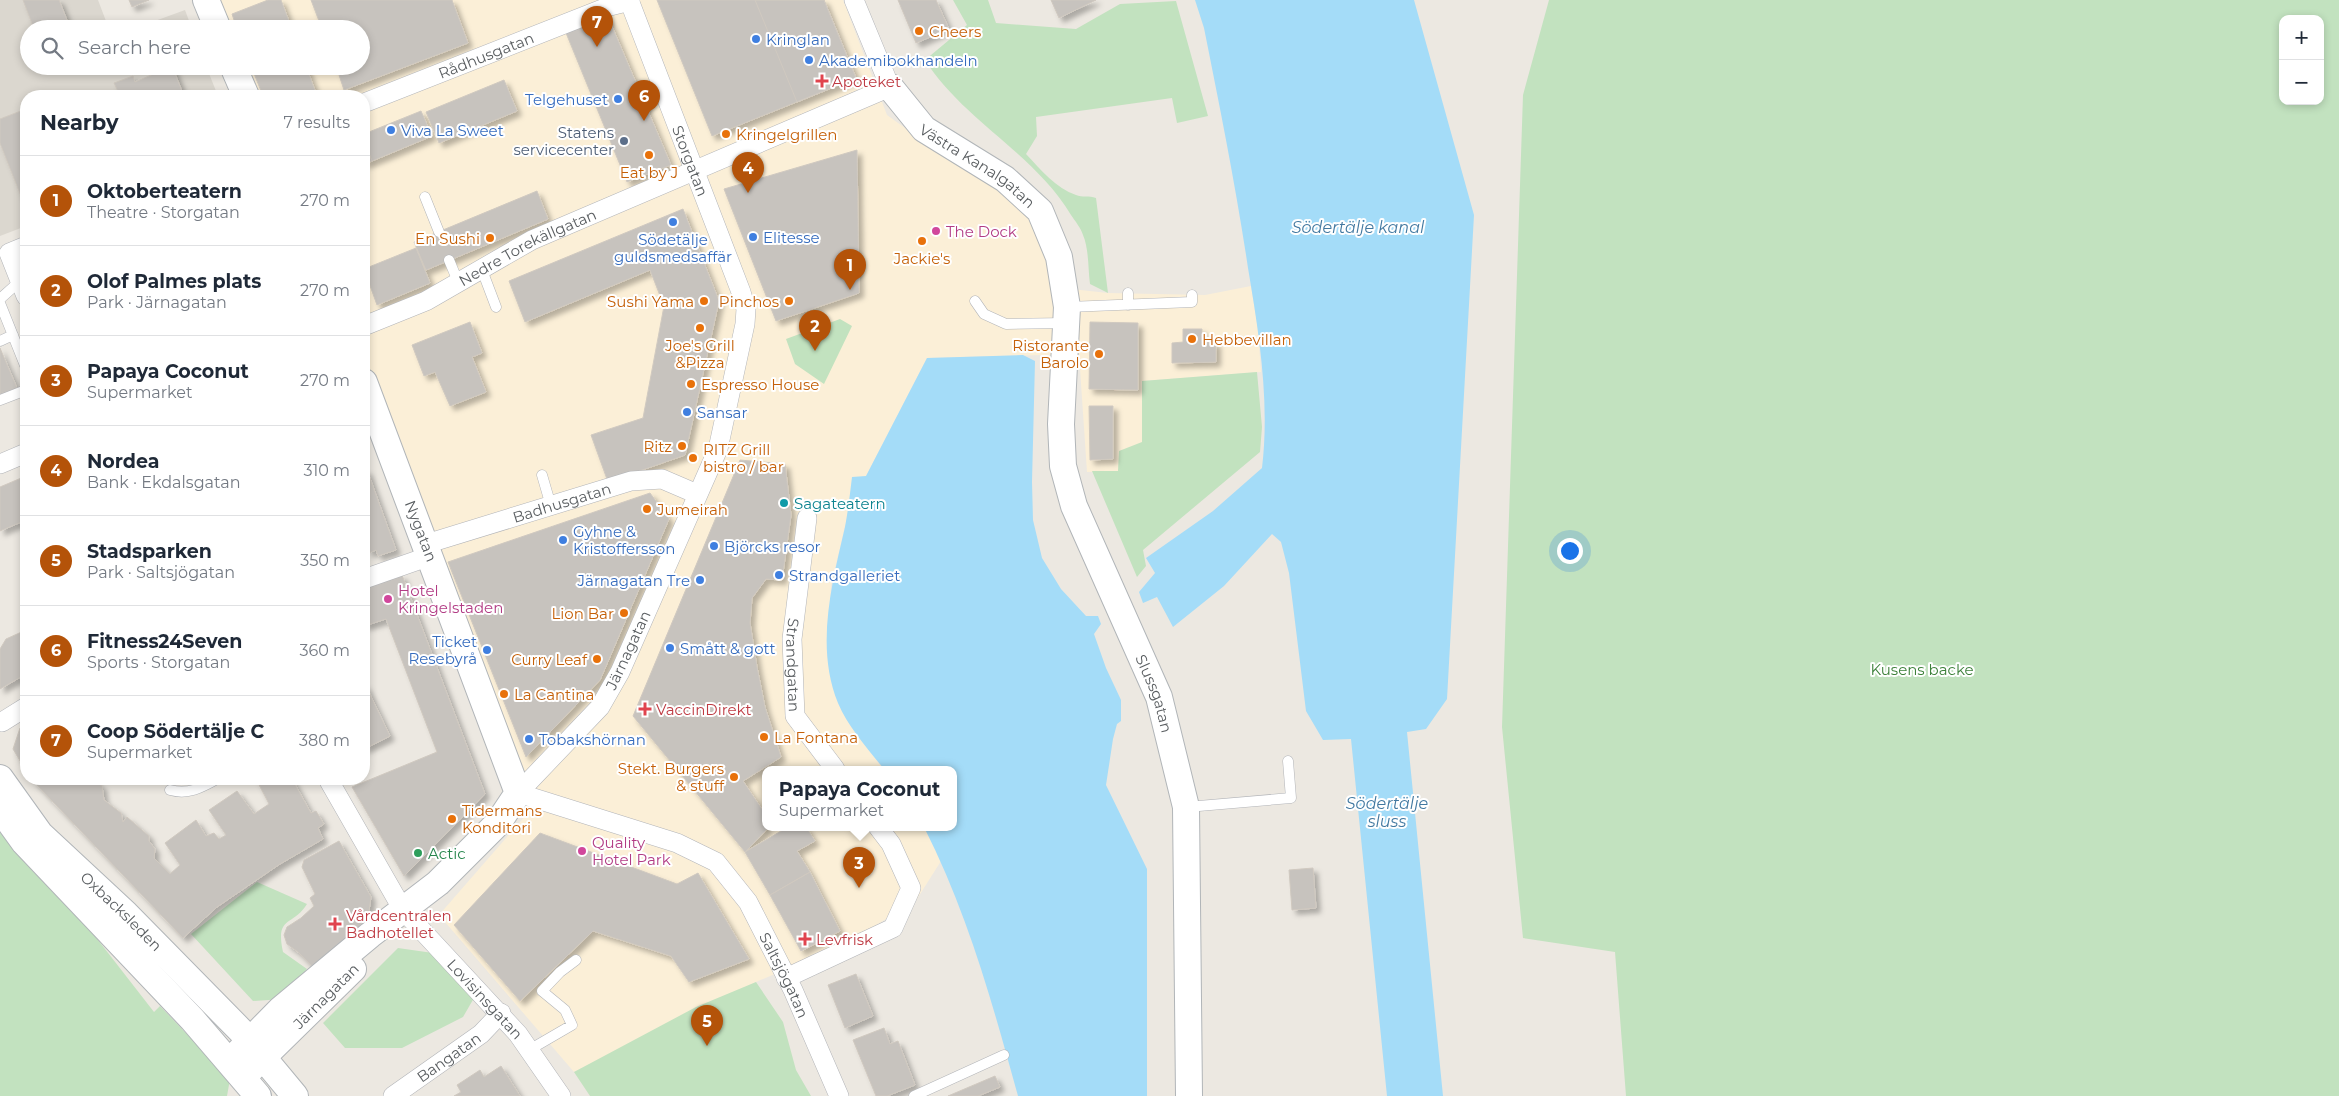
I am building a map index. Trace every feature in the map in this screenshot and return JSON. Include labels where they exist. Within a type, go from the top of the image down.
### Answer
[{"type":"street","points":[[206,0],[214,20]]},
{"type":"street","name":"Rådhusgatan","points":[[370,101],[610,6],[630,0]]},
{"type":"street","name":"Storgatan","points":[[630,0],[741,292],[746,309],[745,324]]},
{"type":"street","points":[[854,0],[890,87]]},
{"type":"street","points":[[238,75],[244,90]]},
{"type":"street","name":"Nedre Torekällgatan","points":[[370,324],[426,301],[532,240],[890,87]]},
{"type":"street","name":"Västra Kanalgatan","points":[[890,87],[924,129],[1005,179],[1040,211],[1059,257],[1067,315]]},
{"type":"street","points":[[20,248],[9,253],[20,280]]},
{"type":"street","name":"Slussgatan","points":[[1067,315],[1061,424],[1063,466],[1074,506],[1159,697],[1186,807],[1189,1096]]},
{"type":"street","name":"Järnagatan","points":[[244,1078],[257,1049],[280,1010],[370,935],[438,884],[498,823],[518,793],[600,707],[620,672],[697,494],[713,463],[718,449],[745,324]]},
{"type":"street","name":"Nygatan","points":[[370,398],[518,793]]},
{"type":"street","points":[[0,464],[20,456]]},
{"type":"street","name":"Badhusgatan","points":[[370,576],[428,550],[551,506],[632,481],[662,479],[697,494]]},
{"type":"street","name":"Strandgatan","points":[[807,518],[792,639],[795,716],[833,766]]},
{"type":"street","points":[[2,722],[20,711]]},
{"type":"street","name":"Oxbacksleden","points":[[0,778],[40,834],[126,914],[257,1049],[295,1096]]},
{"type":"street","name":"Lovisinsgatan","points":[[331,785],[403,910],[500,1013],[561,1096]]},
{"type":"street","name":"Saltsjögatan","points":[[518,793],[677,842],[716,862],[748,902],[786,978],[839,1096]]},
{"type":"street","name":"Oxbacksleden","points":[[0,809],[24,842],[244,1078]]},
{"type":"street","points":[[786,978],[893,928],[910,888],[891,844],[881,831]]},
{"type":"street","name":"Bangatan","points":[[393,1096],[481,1034],[500,1013]]},
{"type":"lane","points":[[425,197],[438,232]]},
{"type":"lane","points":[[449,260],[458,284]]},
{"type":"lane","points":[[482,270],[496,307]]},
{"type":"lane","points":[[0,299],[20,289]]},
{"type":"lane","points":[[1128,294],[1128,305]]},
{"type":"lane","points":[[975,301],[984,314],[1006,324],[1128,305],[1192,302],[1192,295]]},
{"type":"lane","points":[[0,303],[20,353]]},
{"type":"lane","points":[[0,341],[13,335]]},
{"type":"lane","points":[[0,400],[20,392]]},
{"type":"lane","points":[[542,476],[551,506]]},
{"type":"lane","points":[[1186,807],[1291,798],[1288,761]]},
{"type":"lane","points":[[170,790],[181,793],[206,785]]},
{"type":"lane","points":[[529,1050],[572,1025],[565,1010],[542,991],[560,972],[576,960]]},
{"type":"lane","points":[[914,1096],[1004,1055]]},
{"type":"shaded area","points":[[0,0],[98,0],[106,20],[20,20],[20,75],[210,75],[216,90],[20,90],[20,228],[0,236]]},
{"type":"shaded area","points":[[217,0],[843,0],[887,115],[912,133],[951,154],[1025,209],[1042,246],[1053,287],[1108,293],[1205,295],[1251,286],[1258,329],[1261,372],[1143,381],[1142,443],[1119,471],[1087,472],[1079,354],[927,358],[866,476],[845,526],[831,586],[828,657],[833,686],[838,703],[848,722],[881,766],[762,766],[762,831],[926,831],[941,861],[917,899],[850,942],[756,982],[574,1072],[439,915],[527,814],[517,766],[370,390],[370,90],[253,90],[247,75],[370,75],[370,20],[225,20]]},
{"type":"shaded area","points":[[185,10],[189,20],[158,20]]},
{"type":"green space","points":[[953,0],[988,0],[996,23],[1076,29],[1120,4],[1176,1],[1208,116],[1177,123],[1172,98],[1036,117],[1037,136],[1026,154],[1049,178],[1062,188],[1078,196],[1096,198],[1108,293],[1090,284],[1087,253],[1082,232],[1056,193],[1038,173],[959,101],[941,82],[925,60],[967,25]]},
{"type":"green space","name":"Kusens backe","points":[[1549,0],[2339,0],[2339,1096],[1626,1096],[1615,952],[1523,938],[1502,727],[1523,95]]},
{"type":"green space","points":[[840,319],[852,326],[824,384],[795,364],[786,339]]},
{"type":"green space","points":[[1257,372],[1262,427],[1260,452],[1143,550],[1146,566],[1137,577],[1092,471],[1118,471],[1119,451],[1142,442],[1142,381]]},
{"type":"green space","points":[[0,814],[154,1012],[160,1006],[230,1079],[227,1096],[0,1096]]},
{"type":"green space","points":[[257,882],[307,904],[302,911],[283,927],[281,932],[283,952],[307,969],[283,999],[253,1001],[191,934]]},
{"type":"green space","points":[[398,948],[433,953],[474,998],[463,1017],[402,1048],[345,1048],[323,1023]]},
{"type":"green space","points":[[756,982],[783,1022],[796,1070],[811,1096],[590,1096],[574,1072],[696,1007]]},
{"type":"water","name":"Södertälje kanal","points":[[1195,0],[1414,0],[1474,215],[1447,699],[1426,729],[1407,732],[1443,1096],[1387,1096],[1351,739],[1323,740],[1306,711],[1289,573],[1281,542],[1272,534],[1224,586],[1173,627],[1157,597],[1143,603],[1139,592],[1155,573],[1146,558],[1213,511],[1262,468],[1265,418],[1256,317],[1222,118],[1204,28]]},
{"type":"water","points":[[1023,355],[1035,361],[1033,520],[1042,558],[1061,589],[1086,616],[1098,616],[1101,624],[1094,634],[1106,668],[1121,700],[1121,721],[1117,724],[1113,739],[1106,785],[1147,869],[1147,1096],[1018,1096],[978,959],[954,893],[926,831],[957,831],[957,766],[882,766],[847,721],[831,682],[828,660],[828,615],[835,570],[846,521],[852,477],[866,476],[927,358]]},
{"type":"building","points":[[23,0],[59,0],[67,20],[31,20]]},
{"type":"building","points":[[129,0],[149,0],[132,7]]},
{"type":"building","points":[[268,0],[281,0],[289,20],[234,20],[232,14]]},
{"type":"building","points":[[311,0],[452,0],[468,43],[344,90],[339,75],[370,75],[370,20],[319,20]]},
{"type":"building","name":"Kringlan","points":[[657,0],[824,0],[856,78],[712,136]]},
{"type":"building","points":[[755,0],[824,0],[856,78],[797,102]]},
{"type":"building","points":[[898,0],[936,0],[949,29],[916,43]]},
{"type":"building","points":[[1051,0],[1096,0],[1059,18]]},
{"type":"building","name":"Telgehuset","points":[[608,17],[671,165],[627,182],[566,33]]},
{"type":"building","points":[[151,75],[176,75],[182,90],[117,90],[114,83],[133,76],[135,82]]},
{"type":"building","points":[[255,75],[309,75],[315,90],[261,90]]},
{"type":"building","points":[[504,80],[517,111],[439,143],[426,112]]},
{"type":"building","points":[[20,111],[20,194],[0,143],[0,119]]},
{"type":"building","points":[[421,111],[432,136],[372,161],[370,156],[370,132]]},
{"type":"building","points":[[857,150],[859,293],[776,321],[724,189]]},
{"type":"building","points":[[537,191],[548,219],[426,270],[414,242]]},
{"type":"building","points":[[683,209],[719,301],[685,455],[608,482],[591,435],[643,418],[664,306],[650,270],[525,322],[509,281]]},
{"type":"building","points":[[416,248],[430,283],[377,305],[370,286],[370,267]]},
{"type":"building","points":[[470,322],[482,353],[472,357],[486,392],[450,406],[435,372],[424,376],[412,345]]},
{"type":"building","points":[[1090,322],[1138,323],[1138,390],[1089,389]]},
{"type":"building","points":[[1183,329],[1202,329],[1202,342],[1216,342],[1216,362],[1172,363],[1172,343],[1183,342]]},
{"type":"building","points":[[0,348],[17,388],[0,394]]},
{"type":"building","points":[[1089,406],[1113,406],[1113,459],[1090,460]]},
{"type":"building","points":[[740,460],[785,464],[791,515],[782,580],[766,579],[752,598],[750,623],[765,707],[781,757],[767,766],[762,766],[762,769],[743,781],[762,810],[762,831],[765,831],[745,852],[633,716]]},
{"type":"building","points":[[370,478],[396,550],[378,556],[376,550],[370,553]]},
{"type":"building","points":[[20,479],[20,523],[0,531],[0,487]]},
{"type":"building","points":[[650,493],[669,519],[600,680],[526,757],[448,562]]},
{"type":"building","points":[[402,575],[485,794],[404,876],[352,787],[370,785],[370,780],[437,752],[386,619],[370,624],[370,587]]},
{"type":"building","points":[[20,633],[20,677],[0,689],[0,649],[6,639]]},
{"type":"building","points":[[370,694],[390,736],[370,746]]},
{"type":"building","points":[[20,728],[20,761],[13,749]]},
{"type":"building","points":[[37,785],[101,785],[104,800],[121,813],[123,822],[127,817],[149,836],[149,841],[155,849],[154,858],[170,874],[180,865],[165,843],[196,820],[206,836],[214,833],[219,839],[226,835],[209,810],[237,791],[254,814],[269,804],[259,785],[295,785],[311,813],[316,811],[324,824],[318,828],[323,839],[280,864],[217,907],[183,938]]},
{"type":"building","points":[[781,831],[809,831],[815,841],[797,851],[810,872],[770,895],[745,852]]},
{"type":"building","points":[[540,833],[677,884],[698,873],[749,959],[689,982],[671,956],[593,931],[520,1001],[454,925]]},
{"type":"building","points":[[339,841],[371,897],[368,918],[313,967],[287,944],[284,935],[287,927],[314,906],[310,898],[315,894],[302,867],[304,860]]},
{"type":"building","points":[[1313,868],[1316,908],[1292,910],[1289,870]]},
{"type":"building","points":[[810,872],[840,931],[801,951],[770,895]]},
{"type":"building","points":[[856,974],[873,1016],[845,1028],[828,985]]},
{"type":"building","points":[[884,1028],[890,1044],[898,1041],[915,1085],[887,1096],[876,1096],[853,1040]]},
{"type":"building","points":[[501,1066],[520,1096],[454,1096],[461,1092],[457,1085],[480,1070],[484,1077]]},
{"type":"building","points":[[995,1076],[1000,1087],[978,1096],[948,1096]]},
{"type":"place","name":"Cheers","points":[[919,31]]},
{"type":"place","name":"Kringlan","points":[[756,39]]},
{"type":"place","name":"Coop Södertälje C","points":[[597,47]]},
{"type":"place","name":"Akademibokhandeln","points":[[809,60]]},
{"type":"place","name":"Apoteket","points":[[822,81]]},
{"type":"place","name":"Telgehuset","points":[[618,99]]},
{"type":"place","name":"Fitness24Seven","points":[[644,121]]},
{"type":"place","name":"Viva La Sweet","points":[[391,130]]},
{"type":"place","name":"Kringelgrillen","points":[[726,134]]},
{"type":"place","name":"Statens servicecenter","points":[[624,141]]},
{"type":"place","name":"Eat by J","points":[[649,155]]},
{"type":"place","name":"Nordea","points":[[748,193]]},
{"type":"place","name":"Södetälje guldsmedsaffär","points":[[673,222]]},
{"type":"place","name":"The Dock","points":[[936,231]]},
{"type":"place","name":"Elitesse","points":[[753,237]]},
{"type":"place","name":"En Sushi","points":[[490,238]]},
{"type":"place","name":"Jackie's","points":[[922,241]]},
{"type":"place","name":"Oktoberteatern","points":[[850,290]]},
{"type":"place","name":"Sushi Yama","points":[[704,301]]},
{"type":"place","name":"Pinchos","points":[[789,301]]},
{"type":"place","name":"Joe's Grill &Pizza","points":[[700,328]]},
{"type":"place","name":"Hebbevillan","points":[[1192,339]]},
{"type":"place","name":"Olof Palmes plats","points":[[815,351]]},
{"type":"place","name":"Ristorante Barolo","points":[[1099,354]]},
{"type":"place","name":"Espresso House","points":[[691,384]]},
{"type":"place","name":"Sansar","points":[[687,412]]},
{"type":"place","name":"Ritz","points":[[682,446]]},
{"type":"place","name":"RITZ Grill bistro / bar","points":[[693,458]]},
{"type":"place","name":"Sagateatern","points":[[784,503]]},
{"type":"place","name":"Jumeirah","points":[[647,509]]},
{"type":"place","name":"Gyhne & Kristoffersson","points":[[563,540]]},
{"type":"place","name":"Björcks resor","points":[[714,546]]},
{"type":"place","name":"Strandgalleriet","points":[[779,575]]},
{"type":"place","name":"Järnagatan Tre","points":[[700,580]]},
{"type":"place","name":"Hotel Kringelstaden","points":[[388,599]]},
{"type":"place","name":"Lion Bar","points":[[624,613]]},
{"type":"place","name":"Smått & gott","points":[[670,648]]},
{"type":"place","name":"Ticket Resebyrå","points":[[487,650]]},
{"type":"place","name":"Curry Leaf","points":[[597,659]]},
{"type":"place","name":"La Cantina","points":[[504,694]]},
{"type":"place","name":"VaccinDirekt","points":[[645,709]]},
{"type":"place","name":"La Fontana","points":[[764,737]]},
{"type":"place","name":"Tobakshörnan","points":[[529,739]]},
{"type":"place","name":"Stekt. Burgers & stuff","points":[[734,777]]},
{"type":"place","name":"Tidermans Konditori","points":[[452,819]]},
{"type":"place","name":"Quality Hotel Park","points":[[582,851]]},
{"type":"place","name":"Actic","points":[[418,853]]},
{"type":"place","name":"Papaya Coconut","points":[[859,888]]},
{"type":"place","name":"Vårdcentralen Badhotellet","points":[[335,924]]},
{"type":"place","name":"Levfrisk","points":[[805,939]]},
{"type":"place","name":"Stadsparken","points":[[707,1046]]},
{"type":"water label","name":"Södertälje sluss","points":[[1387,812]]}]
